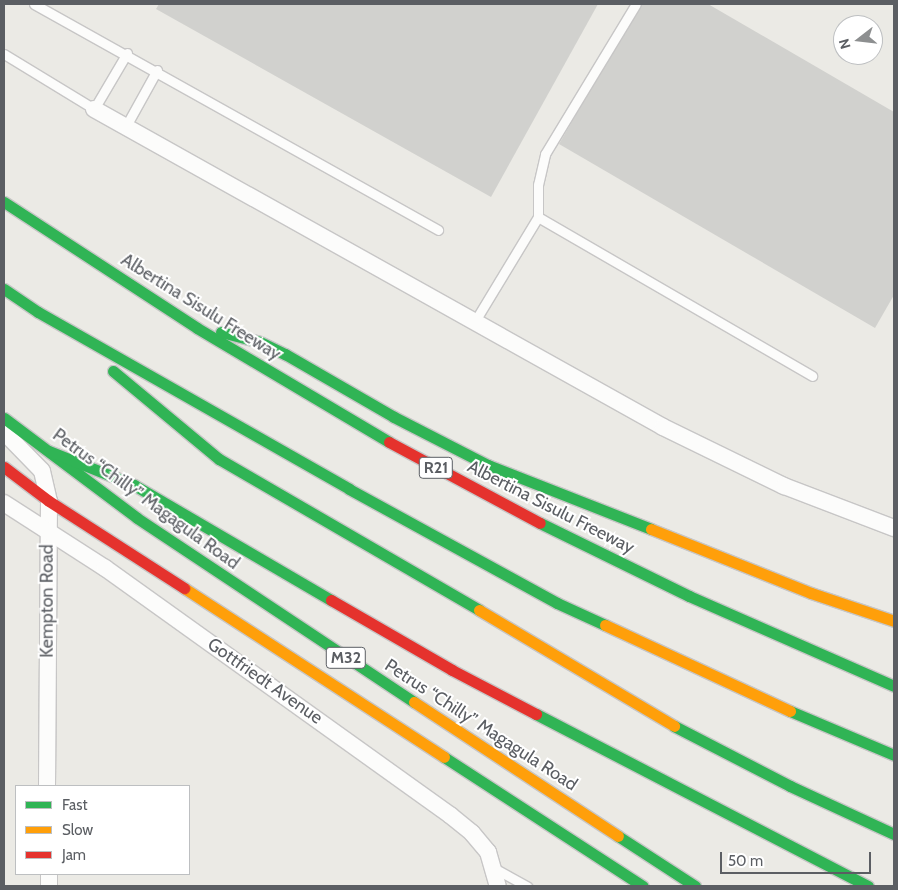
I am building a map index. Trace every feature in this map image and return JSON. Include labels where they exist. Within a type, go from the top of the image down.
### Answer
[{"type":"main road","name":"Albertina Sisulu Freeway","points":[[4,202],[197,328],[344,418],[528,517],[689,596],[894,686]]},
{"type":"main road","points":[[4,289],[38,312],[181,425],[219,459],[458,597],[633,704],[790,786],[894,834]]},
{"type":"main road","points":[[38,312],[557,603],[837,732],[894,755]]},
{"type":"main road","points":[[197,328],[228,332],[260,342],[394,417],[488,465],[810,593],[894,621]]},
{"type":"main road","name":"Petrus “Chilly” Magagula Road","points":[[4,418],[137,518],[272,610],[695,886]]},
{"type":"main road","points":[[49,451],[134,485],[452,670],[868,886]]},
{"type":"main road","name":"M32","points":[[4,467],[49,500],[641,886]]},
{"type":"street","points":[[94,109],[728,461],[894,528]]},
{"type":"street","name":"Kempton Road","points":[[4,432],[42,471],[49,500],[48,785]]},
{"type":"street","name":"Gottfriedt Avenue","points":[[4,503],[113,574],[450,815],[472,833],[488,852],[498,886]]},
{"type":"lane","points":[[34,4],[127,53],[438,230]]},
{"type":"lane","points":[[475,321],[538,217],[538,185],[545,154],[636,4]]},
{"type":"lane","points":[[4,54],[94,109],[127,53]]},
{"type":"lane","points":[[126,126],[157,70]]},
{"type":"lane","points":[[538,217],[812,376]]},
{"type":"lane","points":[[494,868],[527,886]]},
{"type":"building","points":[[159,4],[598,4],[491,197],[156,9]]},
{"type":"building","points":[[640,4],[708,4],[894,112],[894,295],[875,328],[559,144]]},
{"type":"traffic: fast","points":[[4,202],[197,328],[389,442]]},
{"type":"traffic: fast","points":[[4,289],[38,312],[349,489],[557,603],[605,625]]},
{"type":"traffic: fast","points":[[221,332],[260,342],[285,354],[394,417],[488,465],[651,529]]},
{"type":"traffic: fast","points":[[113,371],[219,459],[479,610]]},
{"type":"traffic: fast","points":[[4,418],[137,518],[414,702]]},
{"type":"traffic: fast","points":[[49,451],[134,485],[331,600]]},
{"type":"traffic: fast","points":[[540,523],[689,596],[894,686]]},
{"type":"traffic: fast","points":[[790,711],[894,755]]},
{"type":"traffic: fast","points":[[536,714],[868,886]]},
{"type":"traffic: fast","points":[[674,726],[790,786],[894,834]]},
{"type":"traffic: fast","points":[[444,757],[643,886]]},
{"type":"traffic: fast","points":[[618,836],[695,886]]},
{"type":"traffic: slow","points":[[651,529],[811,593],[894,621]]},
{"type":"traffic: slow","points":[[184,588],[444,757]]},
{"type":"traffic: slow","points":[[479,610],[674,726]]},
{"type":"traffic: slow","points":[[605,625],[790,711]]},
{"type":"traffic: slow","points":[[414,702],[618,836]]},
{"type":"traffic: jam","points":[[389,442],[540,523]]},
{"type":"traffic: jam","points":[[4,467],[49,501],[184,588]]},
{"type":"traffic: jam","points":[[331,600],[452,670],[536,714]]}]
